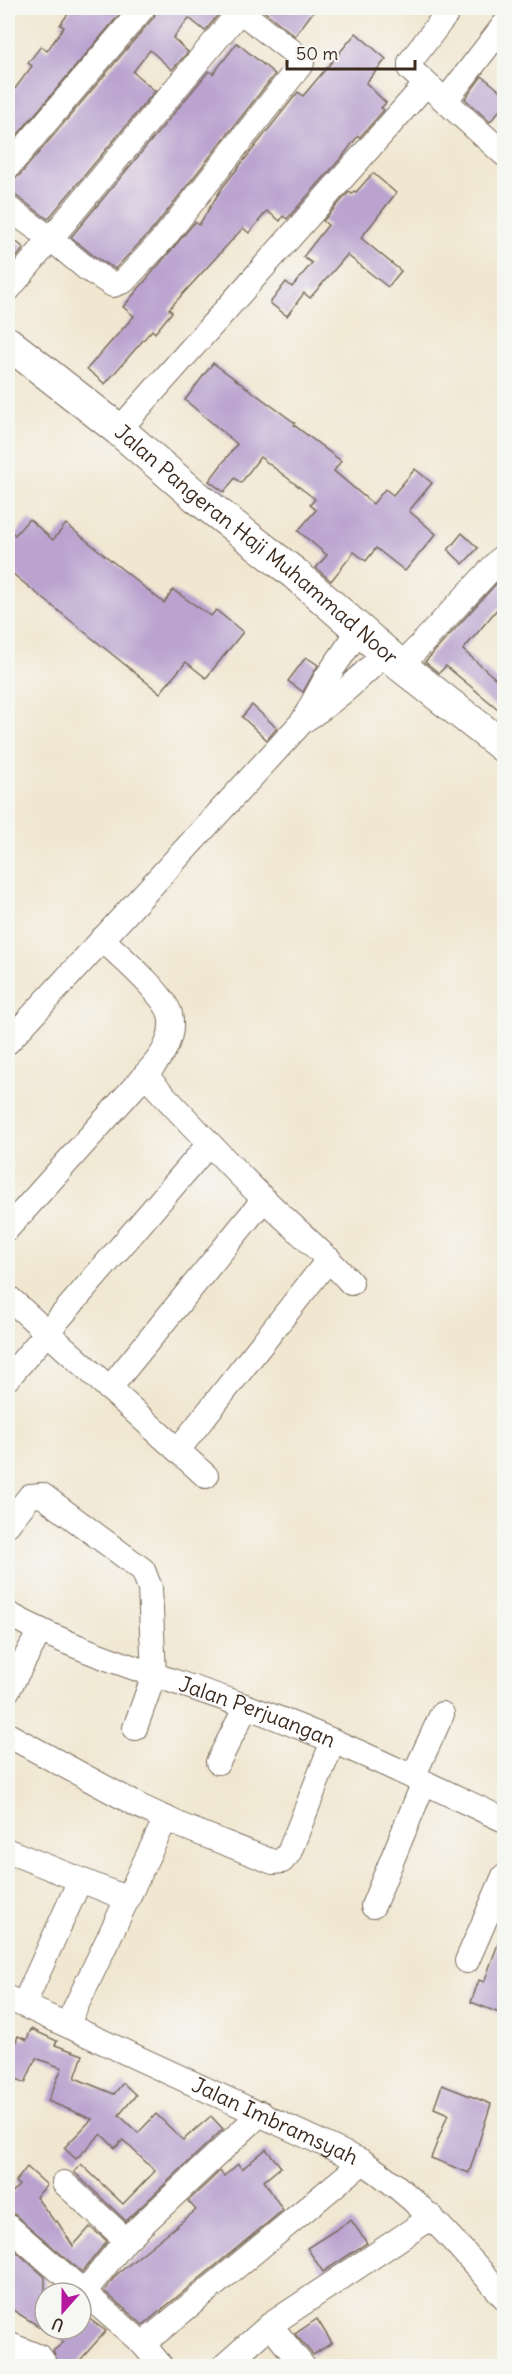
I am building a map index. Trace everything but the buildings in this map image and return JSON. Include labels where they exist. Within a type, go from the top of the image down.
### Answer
[{"type":"main road","name":"Jalan Pangeran Haji Muhammad Noor","points":[[8,343],[119,430],[504,768]]},
{"type":"main road","name":"Jalan Pangeran Haji Muhammad Noor","points":[[8,363],[283,575],[351,642],[388,664],[504,747]]},
{"type":"street","points":[[8,167],[143,8]]},
{"type":"street","points":[[450,8],[410,62],[410,69],[504,154]]},
{"type":"street","points":[[8,208],[50,238],[86,268],[113,285],[124,280],[164,238],[302,63],[293,52],[238,9],[50,238],[8,290]]},
{"type":"street","points":[[446,100],[504,25]]},
{"type":"street","points":[[119,430],[426,84]]},
{"type":"street","points":[[303,721],[326,708],[344,693],[388,664],[504,555]]},
{"type":"street","points":[[8,1042],[303,721],[322,685],[351,642]]},
{"type":"street","points":[[8,1228],[145,1076],[168,1042],[171,1027],[170,1012],[147,983],[102,939]]},
{"type":"street","points":[[145,1076],[209,1144],[351,1283]]},
{"type":"street","points":[[8,1378],[209,1144]]},
{"type":"street","points":[[109,1389],[264,1199]]},
{"type":"street","points":[[178,1450],[329,1259]]},
{"type":"street","points":[[8,1298],[206,1476]]},
{"type":"street","points":[[8,1524],[30,1496],[42,1495],[144,1570],[150,1588],[154,1676],[135,1728]]},
{"type":"street","name":"Jalan Perjuangan","points":[[8,1614],[39,1631],[106,1659],[246,1707],[333,1741],[504,1820]]},
{"type":"street","points":[[8,1690],[39,1631]]},
{"type":"street","points":[[218,1762],[246,1707]]},
{"type":"street","points":[[373,1906],[442,1714]]},
{"type":"street","points":[[8,1735],[93,1782],[166,1818],[273,1862],[282,1861],[290,1853],[333,1741]]},
{"type":"street","points":[[67,2025],[166,1818]]},
{"type":"street","points":[[8,1851],[128,1899]]},
{"type":"street","points":[[467,1961],[504,1876]]},
{"type":"street","points":[[16,2001],[80,1880]]},
{"type":"street","name":"Jalan Imbramsyah","points":[[16,2001],[363,2162],[390,2179],[432,2217],[504,2297]]},
{"type":"street","points":[[93,2281],[126,2240],[261,2113]]},
{"type":"street","points":[[143,2344],[363,2162]]},
{"type":"street","points":[[64,2182],[126,2240]]},
{"type":"street","points":[[224,2367],[270,2325],[432,2217]]},
{"type":"street","points":[[8,2226],[73,2281]]},
{"type":"street","points":[[93,2298],[143,2344],[161,2367]]},
{"type":"street","points":[[270,2325],[303,2367]]},
{"type":"street","points":[[8,2344],[39,2357],[46,2367]]}]
